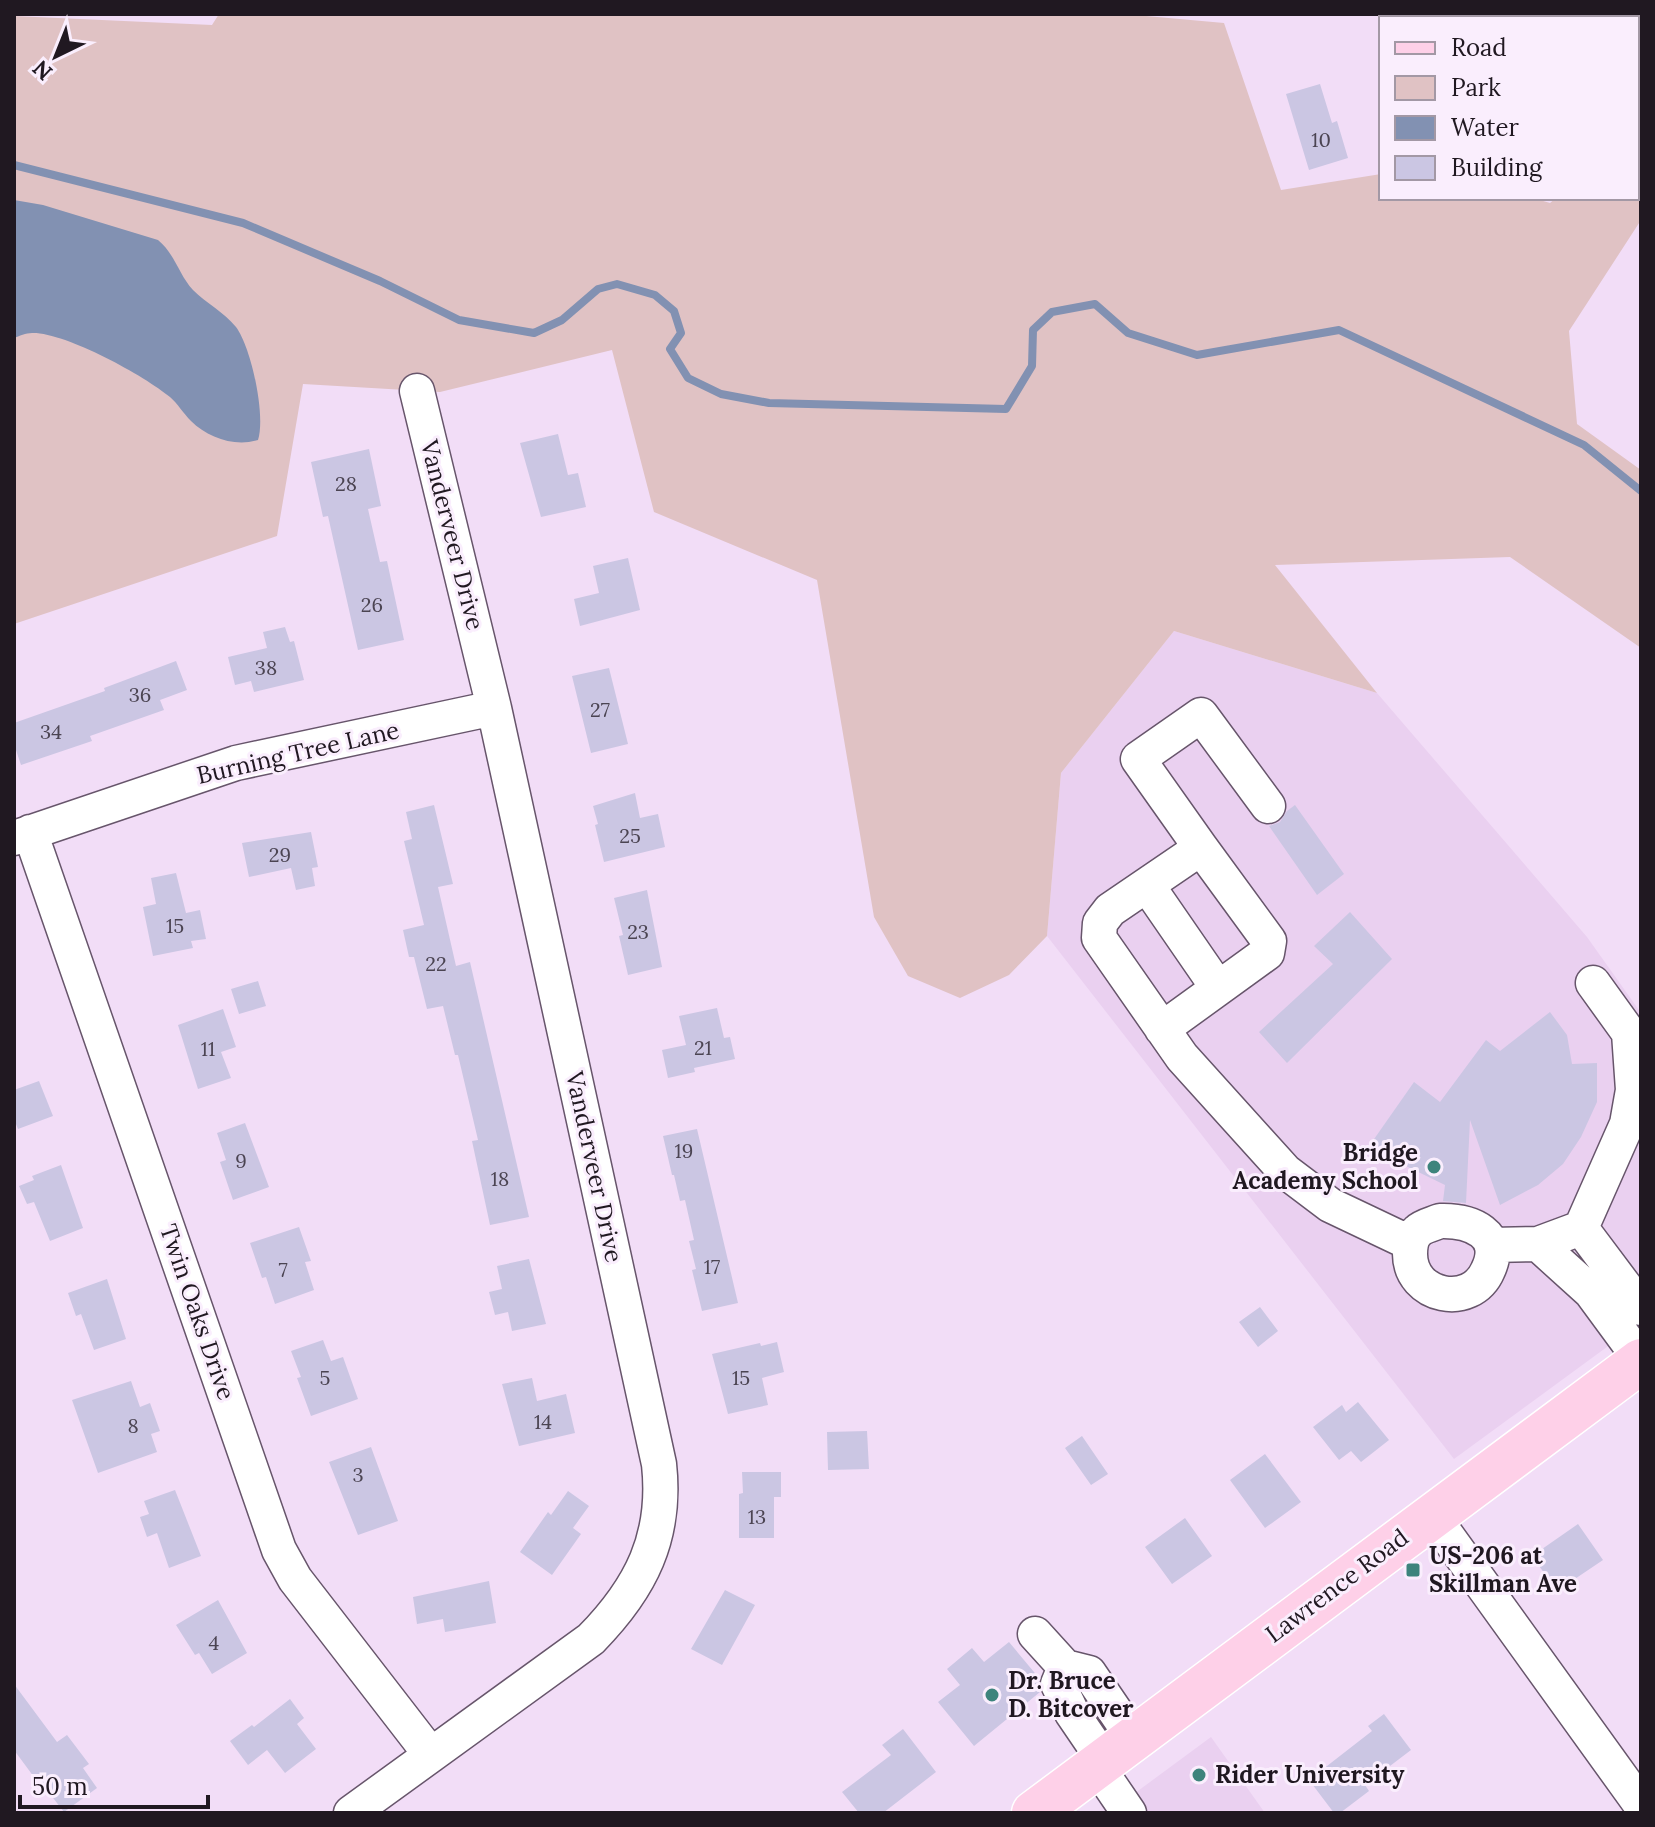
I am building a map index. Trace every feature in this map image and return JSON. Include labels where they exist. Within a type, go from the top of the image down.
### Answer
[{"type":"main road","name":"Lawrence Road","points":[[1034,1813],[1641,1360]]},
{"type":"street","name":"Vanderveer Drive","points":[[351,1813],[591,1639],[618,1612],[643,1569],[652,1548],[660,1511],[659,1464],[494,708],[417,391]]},
{"type":"street","name":"Burning Tree Lane","points":[[22,835],[236,763],[494,708]]},
{"type":"street","points":[[1162,1029],[1267,953],[1269,941],[1138,759],[1201,715],[1268,806]]},
{"type":"street","name":"Twin Oaks Drive","points":[[22,835],[279,1550],[295,1579],[431,1755]]},
{"type":"street","points":[[1201,848],[1110,910],[1100,923],[1099,938],[1182,1057],[1285,1171],[1330,1205],[1410,1243]]},
{"type":"street","points":[[1147,885],[1218,988]]},
{"type":"street","points":[[1492,1245],[1538,1244],[1581,1228],[1627,1124],[1633,1090],[1629,1033],[1593,983]]},
{"type":"street","points":[[1440,1221],[1477,1228],[1487,1235],[1492,1245],[1490,1267],[1484,1279],[1462,1294],[1435,1292],[1414,1273],[1410,1260],[1410,1243],[1417,1232],[1440,1221]]},
{"type":"street","points":[[1581,1228],[1641,1308]]},
{"type":"street","points":[[1538,1244],[1591,1292],[1641,1360]]},
{"type":"street","points":[[1432,1515],[1641,1805]]},
{"type":"street","points":[[1035,1634],[1065,1667],[1089,1673],[1129,1813]]},
{"type":"shaded area","name":"Bridge Academy School","points":[[1174,631],[1377,693],[1587,937],[1641,1013],[1641,1322],[1454,1459],[1047,936],[1061,773]]},
{"type":"shaded area","name":"Rider University","points":[[1211,1737],[1265,1813],[1108,1813]]},
{"type":"green space","points":[[219,14],[1124,14],[1224,23],[1281,190],[1379,174],[1379,200],[1540,200],[1550,203],[1554,200],[1639,200],[1641,55],[1641,220],[1569,331],[1577,424],[1641,470],[1641,648],[1510,557],[1275,565],[1377,693],[1174,631],[1061,773],[1047,936],[1009,975],[960,998],[908,976],[874,917],[817,580],[654,512],[612,350],[440,392],[303,384],[277,536],[14,624],[14,16],[212,25]]},
{"type":"water","points":[[14,200],[43,205],[158,240],[193,290],[231,322],[242,337],[259,399],[258,440],[231,442],[205,432],[158,388],[84,347],[46,335],[30,333],[14,338]]},
{"type":"building","points":[[1320,84],[1332,123],[1337,121],[1348,158],[1309,170],[1286,94]]},
{"type":"building","points":[[558,434],[568,475],[578,473],[586,507],[541,517],[520,443]]},
{"type":"building","points":[[369,449],[381,506],[368,509],[380,562],[387,561],[404,640],[358,650],[328,516],[323,517],[311,462]]},
{"type":"building","points":[[628,558],[640,610],[580,626],[574,599],[599,593],[593,566]]},
{"type":"building","points":[[285,627],[290,642],[294,641],[304,680],[254,692],[251,681],[235,685],[228,657],[267,648],[263,632]]},
{"type":"building","points":[[176,661],[187,690],[160,700],[164,710],[90,736],[92,741],[21,765],[14,744],[14,723],[105,691],[104,688]]},
{"type":"building","points":[[609,668],[628,744],[591,753],[572,676]]},
{"type":"building","points":[[635,793],[640,818],[658,814],[665,847],[604,862],[593,806]]},
{"type":"building","points":[[434,805],[453,884],[438,887],[456,966],[470,962],[529,1217],[490,1225],[472,1141],[478,1140],[458,1055],[455,1055],[443,1006],[427,1009],[414,957],[409,957],[403,930],[424,925],[404,841],[412,839],[406,812]]},
{"type":"building","points":[[1295,805],[1344,874],[1317,895],[1269,826],[1280,822]]},
{"type":"building","points":[[311,832],[318,867],[312,868],[315,886],[296,890],[291,868],[249,877],[242,843]]},
{"type":"building","points":[[176,873],[186,913],[200,910],[206,939],[191,941],[193,948],[153,956],[143,907],[156,904],[151,878]]},
{"type":"building","points":[[647,890],[662,967],[628,975],[614,898]]},
{"type":"building","points":[[1350,912],[1392,959],[1287,1063],[1259,1032],[1333,964],[1314,946]]},
{"type":"building","points":[[258,981],[266,1006],[239,1014],[231,989]]},
{"type":"building","points":[[717,1008],[724,1038],[730,1037],[735,1059],[694,1068],[695,1072],[668,1078],[662,1050],[686,1045],[679,1016]]},
{"type":"building","points":[[223,1009],[236,1047],[221,1052],[231,1078],[198,1089],[178,1025]]},
{"type":"building","points":[[1550,1012],[1567,1035],[1572,1064],[1597,1063],[1597,1102],[1581,1137],[1563,1164],[1538,1185],[1500,1205],[1470,1120],[1466,1203],[1443,1201],[1445,1185],[1408,1167],[1372,1142],[1414,1082],[1440,1102],[1486,1040],[1500,1051]]},
{"type":"building","points":[[39,1081],[53,1116],[18,1129],[14,1119],[14,1090]]},
{"type":"building","points":[[245,1123],[269,1187],[233,1200],[220,1162],[226,1160],[217,1133]]},
{"type":"building","points":[[697,1129],[738,1303],[702,1311],[692,1270],[696,1269],[689,1241],[694,1240],[685,1200],[680,1201],[663,1136]]},
{"type":"building","points":[[61,1165],[83,1228],[50,1241],[34,1202],[27,1204],[19,1186],[34,1180],[32,1176]]},
{"type":"building","points":[[299,1227],[311,1261],[305,1262],[314,1290],[275,1304],[250,1243]]},
{"type":"building","points":[[529,1259],[546,1324],[512,1331],[508,1312],[495,1315],[489,1292],[502,1289],[497,1266]]},
{"type":"building","points":[[107,1279],[126,1339],[94,1350],[81,1314],[76,1316],[68,1293]]},
{"type":"building","points":[[1260,1307],[1278,1331],[1258,1347],[1239,1322]]},
{"type":"building","points":[[323,1340],[331,1361],[343,1357],[358,1399],[311,1416],[291,1351]]},
{"type":"building","points":[[777,1342],[784,1372],[762,1378],[768,1405],[728,1414],[712,1354]]},
{"type":"building","points":[[532,1378],[537,1401],[566,1394],[575,1433],[519,1446],[502,1384]]},
{"type":"building","points":[[131,1381],[140,1407],[150,1403],[160,1431],[151,1434],[157,1452],[98,1473],[72,1400]]},
{"type":"building","points":[[1358,1402],[1389,1440],[1361,1462],[1351,1451],[1339,1460],[1313,1427],[1342,1405],[1346,1412]]},
{"type":"building","points":[[867,1431],[869,1469],[828,1470],[827,1432]]},
{"type":"building","points":[[1082,1436],[1108,1474],[1091,1485],[1065,1448]]},
{"type":"building","points":[[371,1447],[398,1521],[358,1535],[329,1462]]},
{"type":"building","points":[[1265,1454],[1301,1502],[1265,1528],[1230,1480]]},
{"type":"building","points":[[742,1472],[781,1472],[781,1497],[774,1497],[774,1538],[739,1538]]},
{"type":"building","points":[[175,1490],[201,1556],[169,1568],[157,1533],[147,1537],[140,1517],[149,1514],[144,1501]]},
{"type":"building","points":[[568,1491],[589,1506],[573,1528],[581,1534],[552,1575],[520,1552],[548,1512],[551,1515]]},
{"type":"building","points":[[1185,1518],[1212,1556],[1172,1584],[1145,1547]]},
{"type":"building","points":[[1578,1524],[1603,1560],[1557,1591],[1532,1556]]},
{"type":"building","points":[[489,1581],[496,1623],[445,1632],[443,1619],[417,1624],[413,1597]]},
{"type":"building","points":[[725,1590],[755,1605],[722,1665],[691,1649]]},
{"type":"building","points":[[218,1600],[247,1653],[212,1674],[199,1653],[195,1655],[176,1625]]},
{"type":"building","name":"Dr. Bruce D. Bitcover","points":[[1009,1642],[1039,1678],[1040,1692],[974,1746],[938,1702],[960,1685],[947,1669],[972,1648],[984,1662]]},
{"type":"building","points":[[14,1684],[57,1742],[67,1735],[89,1764],[83,1768],[97,1788],[64,1812],[50,1794],[48,1796],[14,1750]]},
{"type":"building","points":[[290,1699],[304,1718],[297,1724],[316,1749],[285,1773],[267,1750],[248,1765],[230,1741]]},
{"type":"building","points":[[1384,1714],[1411,1750],[1365,1785],[1369,1791],[1340,1813],[1334,1813],[1309,1780],[1372,1731],[1368,1726]]},
{"type":"building","points":[[903,1729],[936,1772],[883,1813],[859,1813],[842,1792],[891,1755],[882,1745]]},
{"type":"waterway","points":[[14,165],[243,223],[380,281],[459,320],[534,333],[562,320],[598,289],[617,284],[655,295],[674,311],[681,333],[670,349],[688,378],[721,394],[769,403],[1006,409],[1032,366],[1033,330],[1052,312],[1095,304],[1128,333],[1197,355],[1339,330],[1584,445],[1641,491]]},
{"type":"place","name":"Bridge Academy School","points":[[1434,1167]]},
{"type":"place","name":"US-206 at Skillman Ave","points":[[1413,1570]]},
{"type":"place","name":"Dr. Bruce D. Bitcover","points":[[992,1695]]},
{"type":"place","name":"Rider University","points":[[1199,1775]]}]
